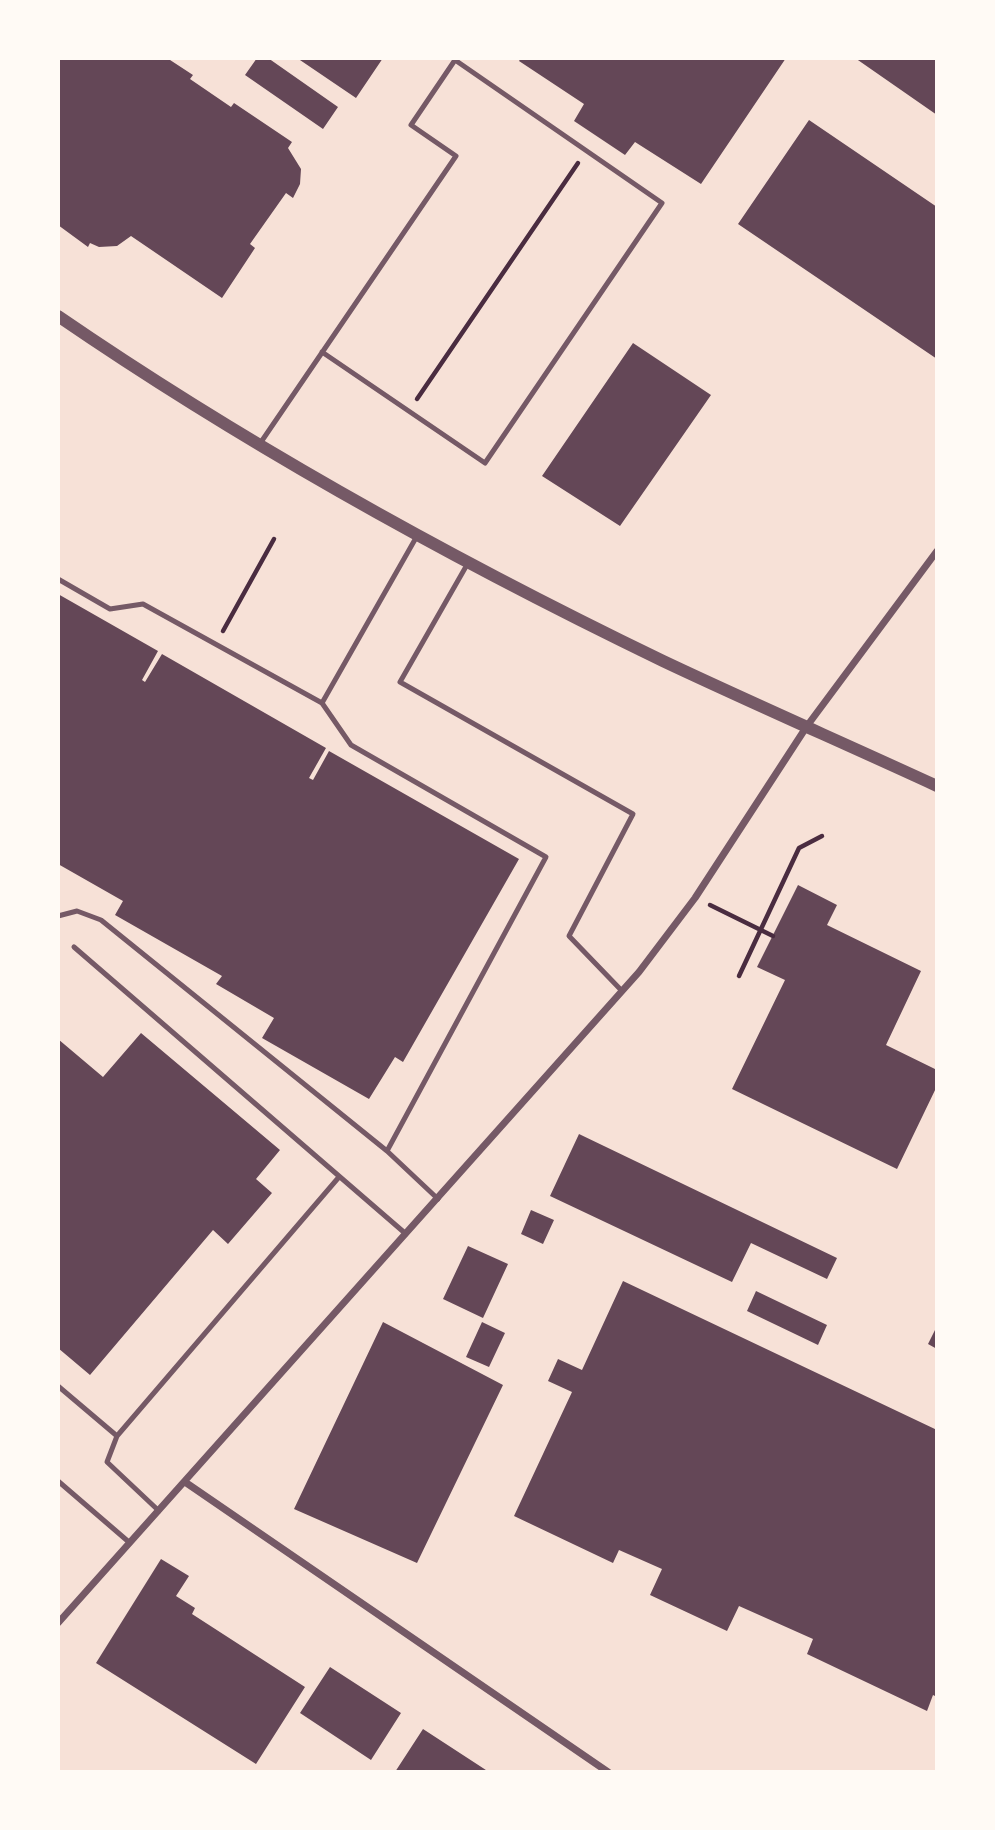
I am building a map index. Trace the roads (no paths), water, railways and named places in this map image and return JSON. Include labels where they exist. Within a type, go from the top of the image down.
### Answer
[{"type":"street","points":[[58,316],[153,381],[259,445],[418,534],[663,661],[937,786]]},
{"type":"street","points":[[58,1623],[622,991],[695,898],[807,726],[937,551]]},
{"type":"street","points":[[185,1482],[608,1772]]},
{"type":"lane","points":[[259,445],[322,352],[456,156],[411,125],[455,60],[662,203],[485,463],[322,352]]},
{"type":"lane","points":[[322,703],[418,534]]},
{"type":"lane","points":[[469,561],[400,682],[632,814],[569,936],[622,991]]},
{"type":"lane","points":[[58,579],[110,608],[143,604],[322,703],[351,746],[546,857],[387,1151]]},
{"type":"lane","points":[[58,916],[77,911],[101,920],[387,1151],[438,1199]]},
{"type":"lane","points":[[74,947],[406,1234]]},
{"type":"lane","points":[[159,1511],[107,1462],[117,1436],[339,1177]]},
{"type":"lane","points":[[58,1386],[117,1436]]},
{"type":"lane","points":[[58,1480],[130,1543]]}]
